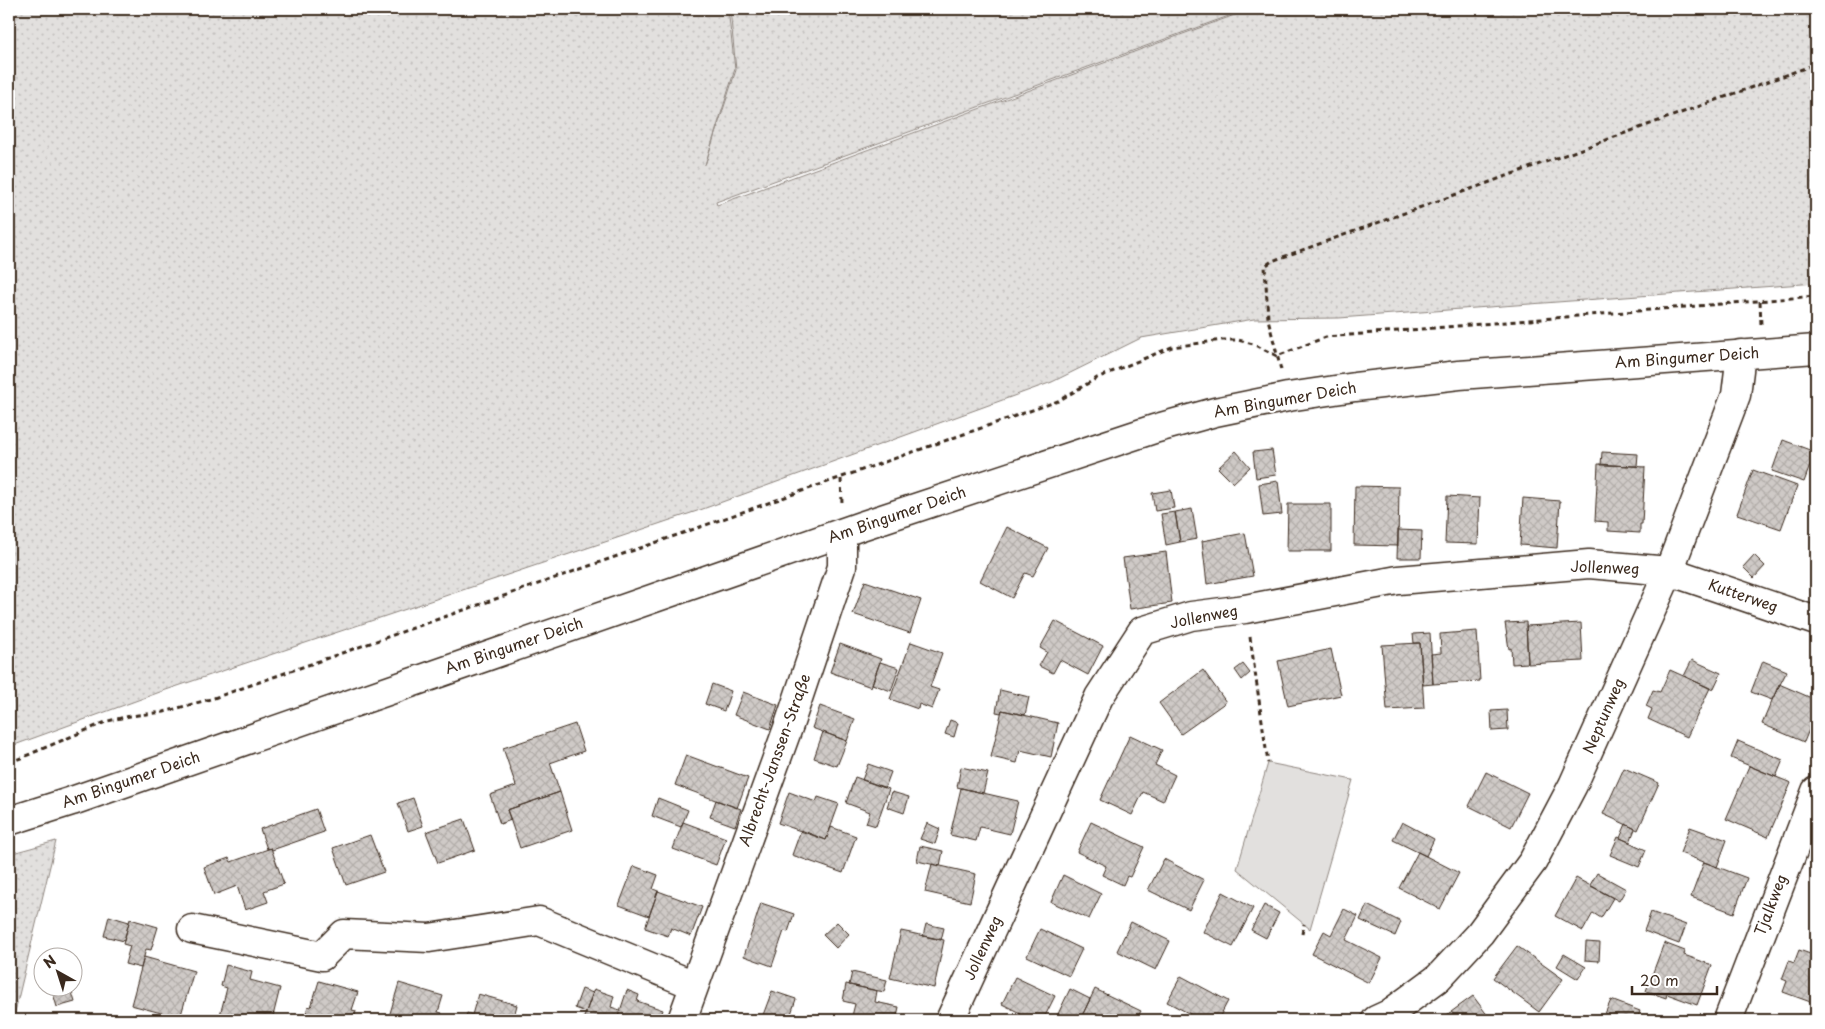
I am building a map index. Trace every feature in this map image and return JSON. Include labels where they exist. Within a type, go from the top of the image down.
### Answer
[{"type":"street","name":"Am Bingumer Deich","points":[[9,821],[72,801],[842,533],[1154,429],[1215,412],[1288,397],[1460,375],[1816,349]]},
{"type":"street","name":"Neptunweg","points":[[1376,1020],[1390,1014],[1438,978],[1480,933],[1533,861],[1573,785],[1669,571],[1736,395],[1742,354]]},
{"type":"street","name":"Albrecht-Janssen-Straße","points":[[682,1020],[789,725],[842,567],[842,533]]},
{"type":"street","name":"Jollenweg","points":[[950,1020],[1099,697],[1142,631],[1191,616],[1245,609],[1398,580],[1589,564],[1669,571]]},
{"type":"street","name":"Kutterweg","points":[[1669,571],[1816,621]]},
{"type":"street","name":"Tjalkweg","points":[[1728,1020],[1816,791]]},
{"type":"street","points":[[192,929],[322,956],[344,934],[429,938],[539,921],[694,985]]},
{"type":"path","points":[[1277,356],[1268,318],[1265,273],[1265,266],[1272,261],[1816,64]]},
{"type":"path","points":[[9,763],[108,721],[164,712],[214,698],[841,479],[1058,401],[1097,378],[1172,347],[1222,340],[1238,340],[1253,344],[1277,356],[1326,338],[1816,296]]},
{"type":"path","points":[[1245,609],[1268,763]]},
{"type":"path","points":[[1302,934],[1304,924]]},
{"type":"shaded area","points":[[9,9],[728,9],[735,69],[705,165],[736,70],[730,9],[1248,9],[716,202],[717,205],[1251,9],[1816,9],[1816,283],[1339,318],[1254,319],[1141,338],[1052,382],[700,510],[160,692],[9,747]]},
{"type":"shaded area","points":[[1268,763],[1353,780],[1310,929],[1237,869]]},
{"type":"shaded area","points":[[56,841],[13,1020],[9,1020],[9,854]]},
{"type":"building","points":[[1783,440],[1815,452],[1804,482],[1772,471]]},
{"type":"building","points":[[1272,450],[1276,475],[1256,478],[1253,452]]},
{"type":"building","points":[[1236,451],[1250,467],[1233,483],[1218,468]]},
{"type":"building","points":[[1602,452],[1638,454],[1637,466],[1601,465]]},
{"type":"building","points":[[1598,464],[1645,467],[1640,533],[1608,531],[1608,522],[1595,521]]},
{"type":"building","points":[[1753,470],[1797,486],[1781,529],[1737,514]]},
{"type":"building","points":[[1278,481],[1282,514],[1263,516],[1259,484]]},
{"type":"building","points":[[1355,486],[1399,487],[1398,546],[1354,545]]},
{"type":"building","points":[[1171,490],[1174,508],[1155,511],[1152,493]]},
{"type":"building","points":[[1447,496],[1480,498],[1478,544],[1445,543]]},
{"type":"building","points":[[1523,498],[1560,501],[1557,548],[1520,545]]},
{"type":"building","points":[[1288,504],[1331,504],[1331,551],[1287,551]]},
{"type":"building","points":[[1192,509],[1197,539],[1180,542],[1175,512]]},
{"type":"building","points":[[1175,512],[1180,542],[1166,545],[1161,514]]},
{"type":"building","points":[[1007,527],[1048,548],[1033,576],[1025,573],[1012,598],[980,581]]},
{"type":"building","points":[[1398,530],[1422,531],[1421,558],[1397,558]]},
{"type":"building","points":[[1245,533],[1253,576],[1207,584],[1202,541]]},
{"type":"building","points":[[1166,552],[1172,603],[1130,609],[1123,558]]},
{"type":"building","points":[[1754,555],[1765,566],[1754,578],[1743,567]]},
{"type":"building","points":[[865,581],[921,600],[910,633],[853,614]]},
{"type":"building","points":[[1055,621],[1103,646],[1088,675],[1060,660],[1053,673],[1039,666],[1047,652],[1040,648]]},
{"type":"building","points":[[1526,622],[1528,663],[1512,664],[1511,648],[1509,649],[1505,623]]},
{"type":"building","points":[[1581,623],[1583,661],[1528,664],[1526,626]]},
{"type":"building","points":[[1477,631],[1480,681],[1433,684],[1431,654],[1441,653],[1440,634]]},
{"type":"building","points":[[1430,633],[1433,684],[1423,685],[1420,643],[1414,643],[1413,634]]},
{"type":"building","points":[[911,642],[942,653],[930,687],[939,690],[932,709],[919,704],[918,709],[890,699]]},
{"type":"building","points":[[1420,643],[1424,708],[1387,710],[1382,645]]},
{"type":"building","points":[[840,644],[881,659],[871,687],[830,672]]},
{"type":"building","points":[[1331,649],[1341,695],[1288,706],[1278,661]]},
{"type":"building","points":[[1692,660],[1721,673],[1713,690],[1684,676]]},
{"type":"building","points":[[1763,661],[1787,671],[1772,700],[1751,692]]},
{"type":"building","points":[[880,662],[899,668],[891,691],[872,684]]},
{"type":"building","points":[[1243,664],[1250,673],[1242,680],[1235,670]]},
{"type":"building","points":[[1203,670],[1226,702],[1181,734],[1159,703]]},
{"type":"building","points":[[1670,670],[1710,688],[1687,737],[1648,719],[1652,709],[1646,706],[1653,690],[1660,692]]},
{"type":"building","points":[[712,684],[731,691],[724,711],[705,704]]},
{"type":"building","points":[[1779,684],[1816,700],[1816,713],[1804,742],[1762,724]]},
{"type":"building","points":[[1000,690],[1029,697],[1025,715],[1002,710],[1001,713],[996,712]]},
{"type":"building","points":[[743,692],[778,705],[770,729],[734,715]]},
{"type":"building","points":[[820,706],[855,719],[847,741],[812,728]]},
{"type":"building","points":[[1002,710],[1058,723],[1051,757],[1020,750],[1017,763],[991,757]]},
{"type":"building","points":[[1507,710],[1508,730],[1492,731],[1491,711]]},
{"type":"building","points":[[950,720],[958,723],[954,737],[945,734]]},
{"type":"building","points":[[575,724],[584,751],[550,763],[560,792],[507,810],[511,820],[500,824],[490,795],[516,786],[503,748]]},
{"type":"building","points":[[823,732],[847,741],[837,766],[814,758]]},
{"type":"building","points":[[1130,735],[1162,750],[1155,765],[1175,775],[1163,801],[1143,792],[1132,815],[1100,800]]},
{"type":"building","points":[[1738,741],[1783,760],[1776,777],[1731,758]]},
{"type":"building","points":[[686,755],[748,778],[737,808],[675,785]]},
{"type":"building","points":[[868,764],[891,772],[885,788],[862,780]]},
{"type":"building","points":[[1749,766],[1791,783],[1768,837],[1726,819]]},
{"type":"building","points":[[961,767],[988,773],[983,793],[957,787]]},
{"type":"building","points":[[1624,768],[1659,783],[1638,830],[1603,814]]},
{"type":"building","points":[[1486,772],[1528,793],[1511,827],[1469,806]]},
{"type":"building","points":[[855,777],[889,789],[876,826],[866,823],[870,812],[846,803]]},
{"type":"building","points":[[961,788],[1018,801],[1010,834],[980,827],[976,841],[950,835]]},
{"type":"building","points":[[560,792],[572,830],[520,848],[507,810]]},
{"type":"building","points":[[789,792],[816,802],[818,797],[839,804],[826,840],[778,823]]},
{"type":"building","points":[[892,792],[909,797],[904,813],[887,807]]},
{"type":"building","points":[[413,798],[423,826],[408,831],[398,803]]},
{"type":"building","points":[[658,798],[688,810],[681,827],[652,816]]},
{"type":"building","points":[[716,800],[741,809],[735,826],[710,817]]},
{"type":"building","points":[[316,809],[324,832],[272,850],[271,848],[267,849],[260,829]]},
{"type":"building","points":[[464,819],[475,850],[438,863],[426,832]]},
{"type":"building","points":[[683,822],[726,838],[716,865],[673,849]]},
{"type":"building","points":[[1091,822],[1144,847],[1130,877],[1127,876],[1123,885],[1102,875],[1106,866],[1077,852]]},
{"type":"building","points":[[1402,822],[1434,839],[1426,856],[1393,840]]},
{"type":"building","points":[[927,823],[940,829],[935,844],[920,839]]},
{"type":"building","points":[[1626,824],[1635,829],[1630,842],[1620,838]]},
{"type":"building","points":[[831,827],[856,836],[843,873],[792,855],[801,830],[826,840]]},
{"type":"building","points":[[1690,827],[1727,840],[1717,867],[1680,853]]},
{"type":"building","points":[[370,835],[384,872],[346,885],[333,848]]},
{"type":"building","points":[[1618,837],[1646,850],[1639,867],[1610,855]]},
{"type":"building","points":[[920,846],[943,851],[940,866],[917,861]]},
{"type":"building","points":[[271,848],[284,884],[264,891],[268,902],[245,910],[237,886],[214,895],[204,867],[229,858],[231,862]]},
{"type":"building","points":[[1418,852],[1459,873],[1440,909],[1399,888]]},
{"type":"building","points":[[1164,859],[1204,880],[1189,910],[1148,890]]},
{"type":"building","points":[[1704,862],[1747,878],[1734,913],[1691,897]]},
{"type":"building","points":[[932,864],[976,874],[970,902],[925,892]]},
{"type":"building","points":[[634,866],[658,875],[653,889],[658,891],[649,916],[619,905]]},
{"type":"building","points":[[1597,873],[1626,889],[1619,901],[1590,885]]},
{"type":"building","points":[[1063,875],[1101,894],[1089,919],[1051,902]]},
{"type":"building","points":[[1576,878],[1613,898],[1601,918],[1593,913],[1583,931],[1555,916]]},
{"type":"building","points":[[658,891],[702,907],[691,936],[671,928],[668,936],[645,928]]},
{"type":"building","points":[[1223,892],[1253,908],[1233,947],[1203,932]]},
{"type":"building","points":[[761,903],[794,914],[788,932],[784,931],[772,966],[744,956]]},
{"type":"building","points":[[1264,905],[1279,913],[1266,938],[1251,930]]},
{"type":"building","points":[[1367,905],[1401,922],[1395,936],[1360,920]]},
{"type":"building","points":[[1344,909],[1358,916],[1346,940],[1382,958],[1369,983],[1312,954],[1324,931],[1331,935]]},
{"type":"building","points":[[1651,912],[1686,925],[1679,944],[1644,931]]},
{"type":"building","points":[[109,916],[129,922],[124,941],[104,936]]},
{"type":"building","points":[[130,919],[158,927],[151,950],[146,949],[141,968],[125,964],[130,946],[123,944]]},
{"type":"building","points":[[837,922],[849,934],[836,948],[823,935]]},
{"type":"building","points":[[1131,922],[1170,941],[1156,970],[1117,951]]},
{"type":"building","points":[[926,924],[944,928],[941,940],[923,936]]},
{"type":"building","points":[[1040,929],[1082,949],[1069,976],[1027,956]]},
{"type":"building","points":[[901,931],[944,940],[934,988],[890,978]]},
{"type":"building","points":[[1586,942],[1600,943],[1599,961],[1585,960]]},
{"type":"building","points":[[1664,943],[1685,951],[1684,955],[1712,965],[1697,1005],[1667,994],[1666,998],[1646,991]]},
{"type":"building","points":[[1517,946],[1563,979],[1539,1012],[1493,978]]},
{"type":"building","points":[[1799,950],[1816,956],[1816,1004],[1783,992],[1787,981],[1782,979],[1789,961],[1794,963]]},
{"type":"building","points":[[1564,954],[1586,967],[1578,979],[1557,966]]},
{"type":"building","points":[[144,957],[194,971],[180,1018],[131,1005]]},
{"type":"building","points":[[226,965],[252,972],[250,980],[280,988],[272,1020],[237,1020],[220,1015],[227,988],[221,986]]},
{"type":"building","points":[[852,972],[887,980],[884,992],[849,985]]},
{"type":"building","points":[[1181,976],[1228,1001],[1218,1020],[1202,1020],[1167,1002]]},
{"type":"building","points":[[1015,977],[1055,996],[1043,1020],[1016,1020],[1020,1013],[1002,1004]]},
{"type":"building","points":[[319,981],[358,992],[352,1010],[356,1011],[354,1020],[304,1020],[308,1006],[311,1007]]},
{"type":"building","points":[[399,983],[443,996],[438,1012],[442,1013],[440,1020],[388,1020]]},
{"type":"building","points":[[846,984],[877,991],[875,1002],[899,1007],[896,1020],[851,1020],[855,1004],[843,1001]]},
{"type":"building","points":[[582,989],[593,993],[586,1012],[575,1008]]},
{"type":"building","points":[[594,989],[614,996],[611,1007],[620,1010],[617,1020],[583,1020]]},
{"type":"building","points":[[1070,989],[1090,999],[1081,1020],[1065,1020],[1057,1016]]},
{"type":"building","points":[[1095,989],[1141,1011],[1136,1020],[1086,1020],[1081,1018]]},
{"type":"building","points":[[627,990],[639,995],[637,1001],[663,1010],[659,1020],[617,1020]]},
{"type":"building","points":[[772,991],[796,999],[789,1020],[779,1020],[763,1015]]},
{"type":"building","points":[[478,994],[517,1005],[513,1020],[465,1020],[467,1013],[472,1015]]},
{"type":"building","points":[[54,996],[73,996],[75,1002],[57,1007]]},
{"type":"building","points":[[1473,996],[1491,1020],[1440,1020]]},
{"type":"building","points":[[1611,1000],[1640,1011],[1637,1020],[1614,1020],[1604,1016]]}]
